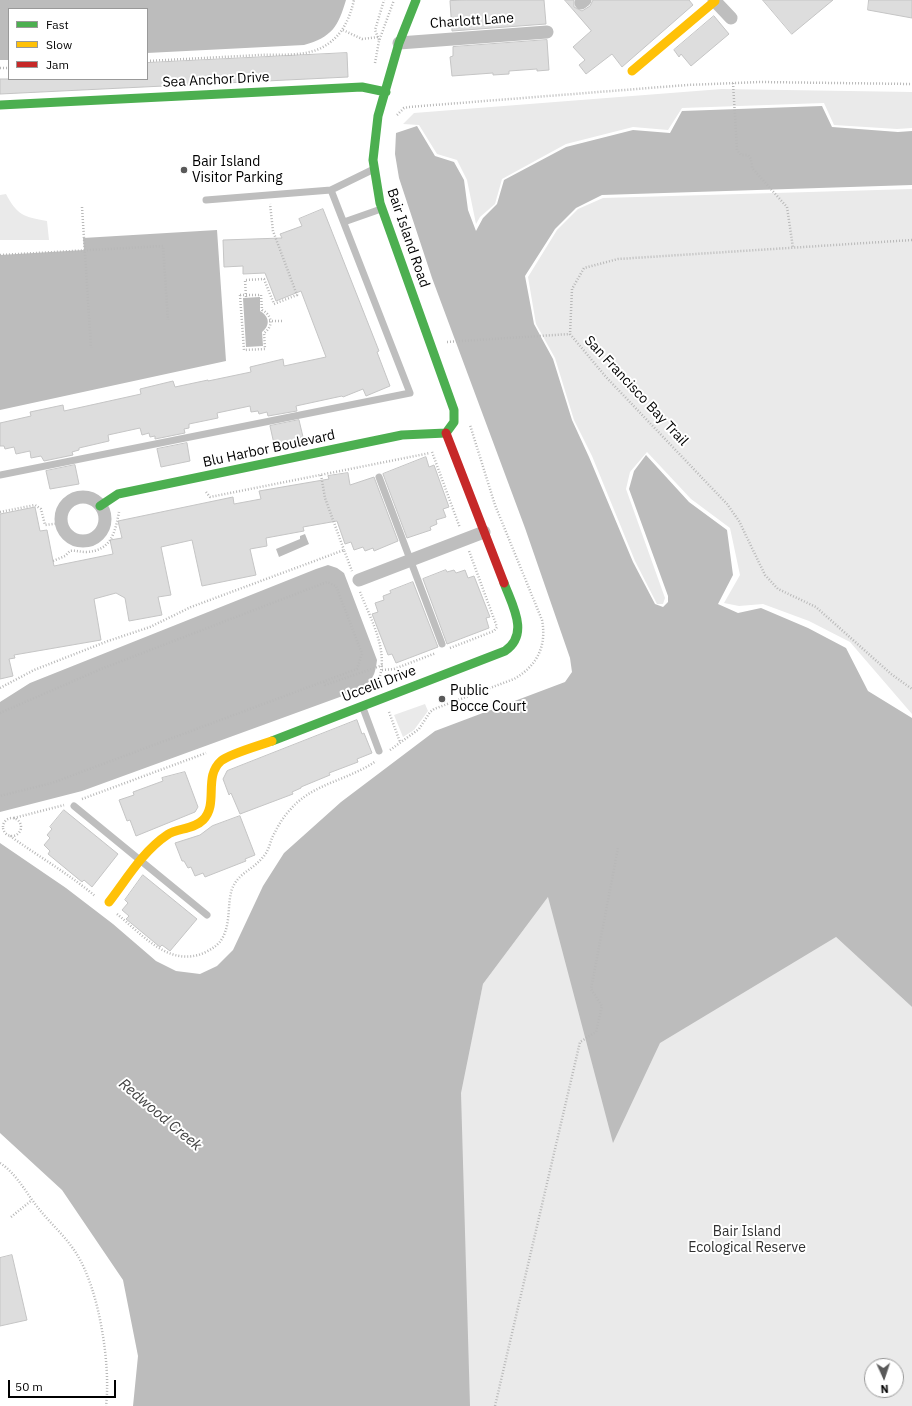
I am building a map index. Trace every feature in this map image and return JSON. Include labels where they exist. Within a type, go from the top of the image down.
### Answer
[{"type":"street","name":"Bair Island Road","points":[[416,0],[399,43],[377,125],[374,148],[374,169],[376,187],[382,208],[454,410],[454,422],[446,433]]},
{"type":"street","points":[[632,71],[714,0],[731,18]]},
{"type":"street","name":"Charlott Lane","points":[[399,43],[548,32]]},
{"type":"street","name":"Sea Anchor Drive","points":[[0,105],[362,87],[386,92]]},
{"type":"street","name":"Blu Harbor Boulevard","points":[[100,506],[118,494],[402,435],[422,436],[446,433]]},
{"type":"street","name":"Uccelli Drive","points":[[107,904],[155,845],[168,834],[202,821],[209,812],[211,774],[222,760],[500,654],[511,648],[516,641],[518,621],[446,433]]},
{"type":"street","points":[[87,498],[100,506],[105,519],[100,533],[95,538],[88,541],[74,539],[64,530],[62,523],[64,510],[73,500],[87,498]]},
{"type":"street","points":[[357,581],[484,532]]},
{"type":"lane","points":[[206,200],[331,190],[374,169]]},
{"type":"lane","points":[[0,475],[410,393],[331,190]]},
{"type":"lane","points":[[344,222],[382,208]]},
{"type":"lane","points":[[379,477],[443,647]]},
{"type":"lane","points":[[362,706],[382,752]]},
{"type":"lane","points":[[73,804],[207,915]]},
{"type":"path","points":[[148,61],[307,52],[327,44],[343,30],[347,23],[354,0]]},
{"type":"path","points":[[384,0],[375,30],[379,41],[394,0]]},
{"type":"path","points":[[343,30],[362,39],[378,37]]},
{"type":"path","points":[[409,107],[687,85],[912,84]]},
{"type":"path","points":[[733,85],[737,150],[741,155],[748,156],[751,159],[752,168],[787,207],[794,248]]},
{"type":"path","points":[[246,296],[245,280],[264,279],[274,304],[297,295],[273,231],[269,196]]},
{"type":"path","points":[[82,207],[91,348]]},
{"type":"path","name":"San Francisco Bay Trail","points":[[912,240],[618,259],[584,268],[572,289],[570,334],[606,376],[727,504],[739,521],[765,575],[778,589],[816,607],[885,668],[912,689]]},
{"type":"path","points":[[0,255],[163,246],[168,320]]},
{"type":"path","points":[[240,295],[246,296],[261,295],[262,310],[268,314],[270,328],[264,333],[265,349],[244,350],[240,295]]},
{"type":"path","points":[[270,321],[283,321]]},
{"type":"path","points":[[454,341],[570,334]]},
{"type":"path","points":[[382,752],[419,729],[430,712],[434,709],[514,680],[526,673],[538,657],[542,647],[544,638],[542,620],[495,505],[468,419]]},
{"type":"path","points":[[199,493],[206,491],[210,497],[438,450]]},
{"type":"path","points":[[432,452],[461,532]]},
{"type":"path","points":[[320,475],[325,498],[381,646],[383,665],[376,686]]},
{"type":"path","points":[[0,512],[38,505],[41,509],[45,525],[62,523]]},
{"type":"path","points":[[53,561],[73,550],[92,552],[104,547],[116,532],[120,509]]},
{"type":"path","points":[[443,647],[494,632],[497,628],[468,548]]},
{"type":"path","points":[[0,688],[34,670],[114,638],[150,627],[191,607],[344,550]]},
{"type":"path","points":[[0,713],[101,669],[328,582],[336,586],[362,654],[357,669],[324,682],[52,783],[0,796]]},
{"type":"path","points":[[382,670],[394,669],[437,653]]},
{"type":"path","points":[[324,682],[325,685],[383,665]]},
{"type":"path","points":[[387,705],[400,742]]},
{"type":"path","points":[[209,752],[73,804],[8,819],[4,823],[5,832],[46,862],[73,878],[107,904],[160,950],[171,955],[191,957],[216,947],[223,938],[227,927],[231,890],[236,880],[241,874],[263,857],[282,819],[290,808],[312,792],[366,768],[380,758]]},
{"type":"path","points":[[10,836],[16,835],[21,829],[20,823],[14,818]]},
{"type":"path","points":[[495,1406],[580,1042],[596,1032],[602,1006],[591,989],[618,848]]},
{"type":"path","points":[[0,1163],[10,1170],[32,1200],[76,1254],[93,1289],[108,1373],[106,1406]]},
{"type":"path","points":[[11,1217],[32,1200]]},
{"type":"green space","points":[[722,89],[912,92],[912,128],[897,129],[834,125],[824,103],[682,108],[668,130],[633,127],[566,144],[502,179],[495,204],[480,217],[476,224],[467,180],[457,160],[437,154],[419,125],[403,124],[414,113]]},
{"type":"green space","points":[[912,189],[912,714],[850,642],[809,621],[763,604],[739,606],[724,603],[740,575],[730,528],[691,499],[647,452],[630,472],[626,489],[665,598],[663,604],[657,604],[635,561],[592,456],[574,420],[555,358],[536,324],[528,277],[557,230],[578,209],[603,198]]},
{"type":"green space","points":[[6,194],[14,207],[22,214],[47,221],[49,240],[0,240],[0,195]]},
{"type":"green space","points":[[425,704],[428,711],[414,730],[403,737],[394,715]]},
{"type":"green space","name":"Bair Island Ecological Reserve","points":[[548,897],[836,937],[912,1007],[912,1406],[434,1406],[445,1081],[472,1036],[483,984]]},
{"type":"water","points":[[0,0],[346,0],[337,24],[332,30],[314,42],[304,45],[148,53],[148,8],[8,8],[8,60],[0,60]]},
{"type":"water","name":"Redwood Creek","points":[[822,106],[832,127],[898,132],[912,131],[912,185],[602,195],[576,208],[555,229],[525,276],[534,324],[553,359],[572,420],[633,562],[655,604],[663,607],[668,602],[668,596],[629,489],[634,471],[646,455],[689,502],[727,530],[733,575],[718,604],[738,613],[761,608],[808,628],[846,648],[868,691],[912,718],[912,1007],[836,937],[660,1043],[613,1143],[548,897],[483,984],[461,1093],[470,1406],[133,1406],[138,1356],[123,1280],[62,1190],[0,1133],[0,843],[66,888],[113,924],[156,961],[176,971],[200,974],[217,966],[233,950],[263,886],[284,853],[341,802],[435,731],[565,682],[572,672],[570,658],[525,528],[432,278],[399,178],[395,154],[396,133],[417,126],[435,156],[454,162],[464,180],[468,210],[476,231],[483,218],[497,204],[504,180],[566,147],[633,130],[670,133],[682,111]]},
{"type":"water","points":[[217,230],[226,361],[0,410],[0,255],[84,250],[83,238]]},
{"type":"water","points":[[260,297],[260,311],[265,315],[268,321],[267,326],[262,332],[263,346],[246,347],[243,298]]},
{"type":"water","points":[[305,534],[309,544],[279,557],[276,549],[300,539],[300,536]]},
{"type":"water","points":[[328,565],[337,568],[344,573],[377,660],[372,677],[359,690],[82,791],[0,812],[0,702],[30,683]]},
{"type":"building","points":[[544,0],[546,24],[452,31],[450,1]]},
{"type":"building","points":[[565,0],[574,0],[574,7],[582,11],[590,6],[593,0],[689,0],[693,5],[622,67],[612,54],[586,74],[579,65],[585,60],[573,47],[591,31]]},
{"type":"building","points":[[763,0],[833,0],[792,34]]},
{"type":"building","points":[[869,0],[912,0],[912,18],[868,10]]},
{"type":"building","points":[[714,16],[729,34],[691,66],[681,54],[679,57],[674,50]]},
{"type":"building","points":[[547,40],[549,70],[537,71],[537,69],[509,71],[509,74],[493,75],[493,73],[452,76],[450,57],[453,56],[453,47]]},
{"type":"building","points":[[347,53],[348,77],[0,94],[0,79],[148,80],[148,63]]},
{"type":"building","points":[[323,209],[379,351],[377,352],[390,386],[366,396],[363,389],[343,397],[296,406],[297,411],[268,416],[267,412],[259,414],[258,411],[251,412],[250,406],[217,413],[218,418],[189,424],[189,428],[184,429],[185,433],[155,439],[155,436],[150,437],[149,433],[142,435],[140,428],[108,435],[109,441],[79,448],[79,450],[72,452],[73,455],[44,461],[41,456],[31,458],[30,451],[16,454],[14,447],[5,449],[4,446],[0,446],[0,423],[31,416],[30,412],[63,405],[64,411],[141,394],[140,389],[173,381],[175,387],[251,372],[250,367],[283,359],[284,366],[326,357],[301,291],[276,301],[265,273],[243,274],[243,266],[224,267],[223,240],[282,238],[280,234],[302,226],[299,219]]},
{"type":"building","points":[[299,420],[303,437],[274,444],[270,426]]},
{"type":"building","points":[[187,443],[190,461],[161,467],[157,449]]},
{"type":"building","points":[[426,457],[429,467],[434,465],[449,507],[443,509],[446,517],[436,520],[437,524],[430,527],[431,530],[407,538],[383,474]]},
{"type":"building","points":[[75,465],[79,484],[50,489],[46,471]]},
{"type":"building","points":[[348,473],[350,485],[374,477],[398,541],[374,551],[373,548],[365,551],[363,547],[354,550],[351,542],[345,544],[337,521],[303,527],[304,531],[266,538],[267,546],[250,549],[256,575],[202,586],[192,540],[161,547],[171,595],[158,597],[162,615],[129,621],[125,598],[116,593],[94,599],[101,640],[14,655],[15,658],[9,659],[13,676],[0,679],[0,514],[35,507],[40,531],[47,530],[54,566],[113,554],[110,540],[122,538],[118,521],[233,497],[234,504],[261,499],[259,491],[329,479],[328,476]]},
{"type":"building","points":[[446,570],[447,572],[454,570],[456,573],[465,570],[468,578],[474,576],[490,617],[486,618],[489,628],[447,644],[423,579]]},
{"type":"building","points":[[413,582],[438,647],[396,663],[392,654],[388,655],[372,614],[378,612],[375,603],[384,600],[383,596],[391,593],[390,591]]},
{"type":"building","points":[[357,720],[362,734],[364,733],[372,753],[357,759],[358,762],[329,773],[330,775],[301,787],[292,792],[293,794],[240,814],[231,793],[229,795],[223,779],[227,771]]},
{"type":"building","points":[[185,772],[198,807],[195,812],[136,836],[130,820],[127,821],[119,800],[134,795],[133,792],[163,781],[162,778]]},
{"type":"building","points":[[64,810],[118,854],[92,887],[84,880],[82,882],[48,854],[50,851],[44,845],[50,838],[47,835],[52,829],[50,827]]},
{"type":"building","points":[[240,816],[255,855],[245,859],[246,861],[205,877],[203,873],[195,876],[191,867],[188,868],[184,861],[182,861],[175,843],[200,835],[212,826]]},
{"type":"building","points":[[143,875],[197,919],[170,951],[162,945],[160,947],[126,919],[129,916],[122,910],[128,903],[125,900]]},
{"type":"building","points":[[12,1255],[27,1320],[0,1326],[0,1258]]},
{"type":"traffic: fast","points":[[416,0],[399,43],[378,116],[373,160],[380,203],[454,410],[454,422],[446,433]]},
{"type":"traffic: fast","points":[[0,105],[362,87],[386,92]]},
{"type":"traffic: fast","points":[[100,506],[118,494],[402,435],[446,433]]},
{"type":"traffic: fast","points":[[272,741],[505,651],[517,636],[518,628],[517,619],[504,583]]},
{"type":"traffic: slow","points":[[632,71],[715,1]]},
{"type":"traffic: slow","points":[[109,902],[135,866],[150,849],[167,835],[195,826],[208,814],[213,775],[216,767],[221,761],[225,758],[272,741]]},
{"type":"traffic: jam","points":[[446,433],[504,583]]},
{"type":"place","name":"Bair Island Visitor Parking","points":[[184,170]]},
{"type":"place","name":"Public Bocce Court","points":[[442,699]]}]
